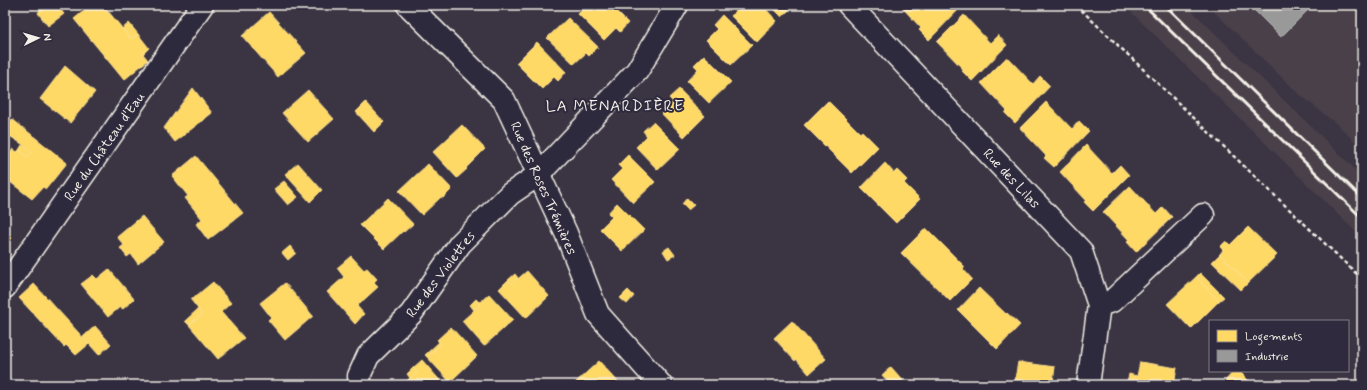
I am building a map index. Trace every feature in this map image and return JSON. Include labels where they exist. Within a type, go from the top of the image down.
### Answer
[{"type":"street","name":"Rue du Château d'Eau","points":[[5,288],[202,5]]},
{"type":"street","name":"Rue des Roses Trémières","points":[[408,5],[504,100],[566,233],[598,314],[661,385]]},
{"type":"street","points":[[538,175],[637,71],[678,5]]},
{"type":"street","name":"Rue des Lilas","points":[[848,5],[1081,251],[1099,305],[1088,385]]},
{"type":"street","name":"Rue des Violettes","points":[[360,385],[359,376],[368,356],[411,314],[460,244],[510,194],[538,175]]},
{"type":"street","points":[[1099,305],[1112,301],[1203,215]]},
{"type":"path","points":[[1076,5],[1362,279]]},
{"type":"shaded area","points":[[1124,5],[1186,5],[1362,176],[1362,238]]},
{"type":"shaded area","points":[[1207,5],[1362,5],[1362,149],[1339,126],[1299,94]]},
{"type":"building: Logements","points":[[43,5],[57,5],[64,14],[48,26],[38,13]]},
{"type":"building: Logements","points":[[91,5],[103,5],[131,39],[138,34],[149,48],[143,54],[148,60],[124,80],[74,19]]},
{"type":"building: Logements","points":[[587,5],[610,5],[628,23],[620,32],[616,28],[604,40],[578,14]]},
{"type":"building: Logements","points":[[741,5],[762,5],[777,21],[757,42],[731,16]]},
{"type":"building: Logements","points":[[770,5],[794,5],[782,17]]},
{"type":"building: Logements","points":[[900,5],[963,5],[929,40],[919,30],[921,28]]},
{"type":"building: Logements","points":[[269,12],[306,53],[278,77],[242,36]]},
{"type":"building: Logements","points":[[722,15],[752,45],[731,65],[706,40],[717,29],[713,25]]},
{"type":"building: Logements","points":[[964,15],[990,43],[998,35],[1007,45],[972,81],[962,71],[964,70],[937,42]]},
{"type":"building: Logements","points":[[568,18],[598,47],[589,56],[586,53],[574,64],[547,38]]},
{"type":"building: Logements","points":[[129,23],[138,34],[131,39],[122,29]]},
{"type":"building: Logements","points":[[537,42],[566,72],[558,81],[554,77],[542,89],[516,63]]},
{"type":"building: Logements","points":[[704,55],[731,82],[709,103],[687,81],[698,69],[694,65]]},
{"type":"building: Logements","points":[[1007,57],[1033,84],[1040,76],[1050,86],[1015,123],[1005,113],[1007,111],[981,83]]},
{"type":"building: Logements","points":[[65,66],[95,92],[70,123],[40,99]]},
{"type":"building: Logements","points":[[193,88],[212,113],[175,142],[164,128]]},
{"type":"building: Logements","points":[[679,89],[705,116],[684,137],[662,114],[673,102],[669,98]]},
{"type":"building: Logements","points":[[308,90],[334,119],[308,142],[282,113]]},
{"type":"building: Logements","points":[[828,101],[860,133],[862,131],[878,147],[852,173],[804,125]]},
{"type":"building: Logements","points":[[366,102],[384,122],[374,132],[356,112]]},
{"type":"building: Logements","points":[[1046,102],[1072,129],[1079,121],[1089,131],[1054,167],[1044,158],[1046,156],[1020,128]]},
{"type":"building: Logements","points":[[12,119],[67,163],[46,189],[43,187],[32,199],[5,178],[5,175],[11,166],[8,164],[6,159],[13,149],[17,152],[19,150],[28,157],[33,151],[5,133],[5,130]]},
{"type":"building: Logements","points":[[653,122],[680,149],[658,170],[636,147],[647,136],[643,131]]},
{"type":"building: Logements","points":[[462,125],[485,149],[457,178],[433,152]]},
{"type":"building: Logements","points":[[22,145],[33,151],[28,157],[19,150]]},
{"type":"building: Logements","points":[[1086,145],[1112,173],[1120,165],[1129,175],[1093,211],[1084,202],[1086,200],[1060,172]]},
{"type":"building: Logements","points":[[628,155],[655,182],[633,203],[611,180],[622,169],[618,165]]},
{"type":"building: Logements","points":[[196,156],[243,213],[208,240],[196,224],[202,219],[185,198],[188,196],[172,176]]},
{"type":"building: Logements","points":[[298,163],[322,190],[310,202],[285,174]]},
{"type":"building: Logements","points":[[885,163],[894,173],[897,170],[907,180],[904,183],[920,199],[896,223],[861,188]]},
{"type":"building: Logements","points":[[428,164],[452,189],[422,215],[399,191]]},
{"type":"building: Logements","points":[[284,181],[298,197],[288,205],[274,189]]},
{"type":"building: Logements","points":[[1130,186],[1156,214],[1163,207],[1172,217],[1136,252],[1127,242],[1129,240],[1103,212]]},
{"type":"building: Logements","points":[[388,198],[413,224],[404,232],[403,231],[384,249],[360,225]]},
{"type":"building: Logements","points":[[687,198],[694,205],[688,210],[682,204]]},
{"type":"building: Logements","points":[[617,203],[644,230],[622,251],[600,229],[612,217],[608,213]]},
{"type":"building: Logements","points":[[142,216],[164,242],[138,264],[131,254],[127,257],[120,248],[124,245],[117,237]]},
{"type":"building: Logements","points":[[1248,227],[1277,255],[1248,283],[1220,254],[1223,250],[1220,247],[1226,241],[1230,245]]},
{"type":"building: Logements","points":[[926,228],[965,267],[963,269],[972,279],[950,301],[901,253]]},
{"type":"building: Logements","points":[[5,231],[12,238],[5,246]]},
{"type":"building: Logements","points":[[290,246],[296,253],[288,260],[282,253]]},
{"type":"building: Logements","points":[[669,247],[675,255],[668,259],[663,251]]},
{"type":"building: Logements","points":[[1220,254],[1248,283],[1241,290],[1212,262]]},
{"type":"building: Logements","points":[[351,256],[364,270],[367,268],[377,279],[374,282],[378,287],[357,306],[364,314],[355,324],[327,292],[344,277],[337,268]]},
{"type":"building: Logements","points":[[109,269],[134,299],[123,309],[120,307],[108,317],[81,284],[93,275],[97,279]]},
{"type":"building: Logements","points":[[527,271],[549,296],[526,318],[499,289],[508,280],[512,284]]},
{"type":"building: Logements","points":[[1200,273],[1224,297],[1219,301],[1196,277]]},
{"type":"building: Logements","points":[[515,274],[518,278],[512,284],[508,280]]},
{"type":"building: Logements","points":[[1196,277],[1219,301],[1191,329],[1167,304]]},
{"type":"building: Logements","points":[[213,282],[231,303],[221,312],[244,338],[218,359],[189,325],[202,314],[191,300]]},
{"type":"building: Logements","points":[[285,283],[313,316],[285,340],[268,320],[271,317],[260,303]]},
{"type":"building: Logements","points":[[34,284],[89,344],[76,355],[66,345],[64,347],[19,298]]},
{"type":"building: Logements","points":[[979,288],[1006,314],[1007,313],[1020,325],[997,349],[958,310]]},
{"type":"building: Logements","points":[[628,290],[634,296],[627,304],[620,298]]},
{"type":"building: Logements","points":[[489,294],[513,320],[484,346],[462,321],[481,304],[479,303]]},
{"type":"building: Logements","points":[[476,299],[481,304],[474,310],[470,305]]},
{"type":"building: Logements","points":[[198,309],[202,314],[189,325],[185,321]]},
{"type":"building: Logements","points":[[792,321],[826,359],[809,374],[774,338]]},
{"type":"building: Logements","points":[[95,326],[111,344],[99,355],[83,337]]},
{"type":"building: Logements","points":[[451,327],[477,356],[450,382],[427,357],[441,344],[437,340]]},
{"type":"building: Logements","points":[[439,342],[441,344],[427,357],[425,355]]},
{"type":"building: Logements","points":[[422,360],[444,385],[402,385],[417,372],[413,368]]},
{"type":"building: Logements","points":[[599,361],[621,385],[577,385],[575,383]]},
{"type":"building: Logements","points":[[1018,362],[1055,367],[1053,381],[1061,382],[1060,385],[1014,385]]},
{"type":"building: Logements","points":[[1140,362],[1177,368],[1174,385],[1127,385],[1129,374],[1137,376]]},
{"type":"building: Logements","points":[[891,367],[907,385],[891,385],[882,375]]},
{"type":"building: Logements","points":[[413,368],[417,372],[410,378],[407,374]]},
{"type":"building: Logements","points":[[1233,372],[1240,372],[1253,385],[1230,385],[1225,381]]},
{"type":"building: Industrie","points":[[1249,5],[1313,5],[1281,37]]},
{"type":"railway","points":[[1144,5],[1362,218]]},
{"type":"railway","points":[[1165,5],[1362,198]]},
{"type":"district","name":"LA MENARDIÈRE","points":[[615,105]]}]
